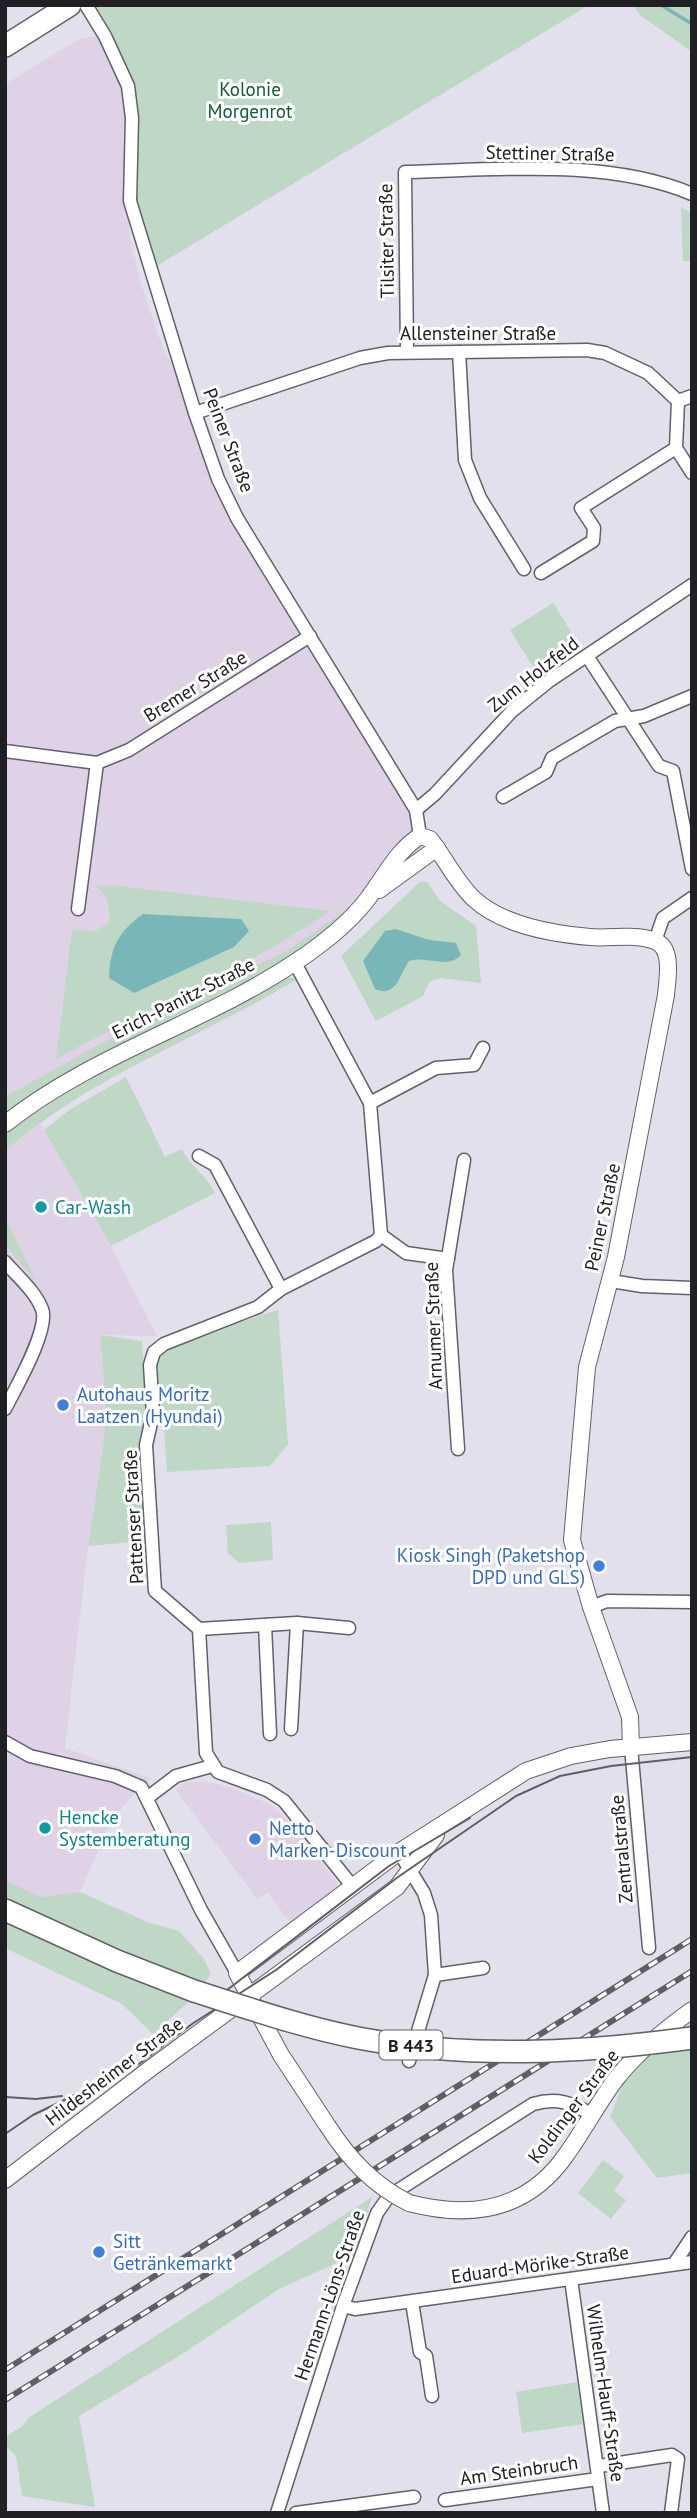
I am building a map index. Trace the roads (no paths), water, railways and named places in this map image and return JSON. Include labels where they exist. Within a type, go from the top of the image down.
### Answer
[{"type":"main road","points":[[5,31],[47,5]]},
{"type":"main road","points":[[5,46],[70,5]]},
{"type":"main road","name":"B 443","points":[[5,1910],[117,1961],[194,1991],[314,2028],[428,2048],[547,2052],[692,2038]]},
{"type":"street","name":"Peiner Straße","points":[[86,5],[105,36],[128,86],[132,118],[130,201],[218,479],[237,518],[416,810],[420,836]]},
{"type":"street","name":"Stettiner Straße","points":[[405,172],[609,172],[650,178],[692,194]]},
{"type":"street","name":"Tilsiter Straße","points":[[405,172],[407,351]]},
{"type":"street","name":"Allensteiner Straße","points":[[195,413],[360,358],[407,351],[587,350],[605,353],[648,373],[678,401]]},
{"type":"street","points":[[459,352],[465,460],[480,498],[524,569]]},
{"type":"street","points":[[692,396],[678,401],[676,448],[692,473]]},
{"type":"street","points":[[541,573],[593,541],[594,528],[581,508],[676,448]]},
{"type":"street","name":"Zum Holzfeld","points":[[416,810],[435,794],[512,711],[691,585]]},
{"type":"street","name":"Bremer Straße","points":[[97,764],[129,750],[310,636]]},
{"type":"street","points":[[587,656],[659,766],[673,771],[692,869]]},
{"type":"street","points":[[503,797],[546,772],[552,758],[615,721],[644,716],[692,696]]},
{"type":"street","points":[[5,751],[97,764],[79,909]]},
{"type":"street","points":[[420,836],[429,839],[437,848],[476,901],[507,919],[574,936],[656,941],[663,918],[692,898]]},
{"type":"street","name":"Erich-Panitz-Straße","points":[[6,1123],[82,1074],[259,985],[295,963],[353,917],[406,844],[420,836]]},
{"type":"street","name":"Erich-Panitz-Straße","points":[[369,898],[437,848]]},
{"type":"street","name":"Peiner Straße","points":[[631,1747],[630,1717],[591,1607],[572,1540],[587,1367],[611,1281],[666,995],[666,954],[656,941]]},
{"type":"street","points":[[295,963],[370,1103],[382,1235],[406,1253],[448,1259]]},
{"type":"street","points":[[370,1103],[436,1068],[474,1065],[483,1048]]},
{"type":"street","points":[[199,1156],[215,1165],[281,1289]]},
{"type":"street","name":"Arnumer Straße","points":[[458,1449],[449,1333],[448,1259],[464,1160]]},
{"type":"street","name":"Pattenser Straße","points":[[199,1629],[155,1591],[146,1445],[153,1414],[150,1365],[155,1352],[164,1344],[258,1307],[281,1289],[376,1241],[382,1235]]},
{"type":"street","points":[[5,1262],[37,1299],[44,1323],[5,1409]]},
{"type":"street","points":[[611,1281],[642,1286],[692,1288]]},
{"type":"street","points":[[591,1607],[607,1601],[692,1602]]},
{"type":"street","points":[[291,1729],[293,1663],[298,1623]]},
{"type":"street","points":[[349,1628],[298,1623],[199,1629],[206,1753],[212,1766],[218,1772],[267,1790],[284,1801],[353,1887]]},
{"type":"street","points":[[265,1625],[270,1734]]},
{"type":"street","points":[[5,1742],[30,1756],[115,1776],[141,1787],[201,1910],[250,1995]]},
{"type":"street","name":"Hildesheimer Straße","points":[[237,1973],[399,1852],[526,1771],[571,1756],[692,1742]]},
{"type":"street","name":"Zentralstraße","points":[[631,1747],[649,1948]]},
{"type":"street","points":[[148,1801],[176,1776],[212,1766]]},
{"type":"street","name":"Hildesheimer Straße","points":[[5,2180],[397,1887],[442,1827]]},
{"type":"street","points":[[399,1852],[425,1893],[431,1915],[435,1975],[409,2061]]},
{"type":"street","points":[[435,1975],[483,1968]]},
{"type":"street","name":"Koldinger Straße","points":[[250,1995],[281,2055],[341,2146],[367,2175],[409,2203],[460,2212],[481,2210],[516,2199],[547,2177],[565,2158],[634,2059],[667,2028],[692,2010]]},
{"type":"street","name":"Hermann-Löns-Straße","points":[[280,2512],[343,2306],[377,2213],[389,2196],[533,2104],[547,2100],[565,2101],[593,2115]]},
{"type":"street","points":[[674,2264],[675,2258],[692,2237]]},
{"type":"street","name":"Eduard-Mörike-Straße","points":[[343,2306],[355,2309],[412,2302],[692,2262]]},
{"type":"street","name":"Wilhelm-Hauff-Straße","points":[[571,2279],[603,2513]]},
{"type":"street","points":[[412,2302],[419,2352],[426,2356],[432,2396]]},
{"type":"street","name":"Am Steinbruch","points":[[445,2500],[598,2472],[673,2455],[678,2459],[671,2513]]},
{"type":"street","points":[[296,2513],[415,2497]]},
{"type":"waterway","points":[[661,5],[692,24]]},
{"type":"tram line","points":[[5,2134],[33,2115],[139,2064],[192,2024],[276,1970],[398,1877],[516,1796],[560,1776],[611,1766],[692,1757]]},
{"type":"tram line","points":[[214,2000],[389,1866],[470,1818]]},
{"type":"tram line","points":[[5,2097],[36,2099],[62,2096]]},
{"type":"railway","points":[[5,2370],[692,1939]]},
{"type":"railway","points":[[5,2400],[692,1971]]},
{"type":"place","name":"Car-Wash","points":[[41,1207]]},
{"type":"place","name":"Autohaus Moritz Laatzen (Hyundai)","points":[[63,1405]]},
{"type":"place","name":"Kiosk Singh (Paketshop DPD und GLS)","points":[[599,1566]]},
{"type":"place","name":"Hencke Systemberatung","points":[[45,1828]]},
{"type":"place","name":"Netto Marken-Discount","points":[[255,1839]]},
{"type":"place","name":"Sitt Getränkemarkt","points":[[99,2252]]},
{"type":"park label","name":"Kolonie Morgenrot","points":[[250,100]]}]
